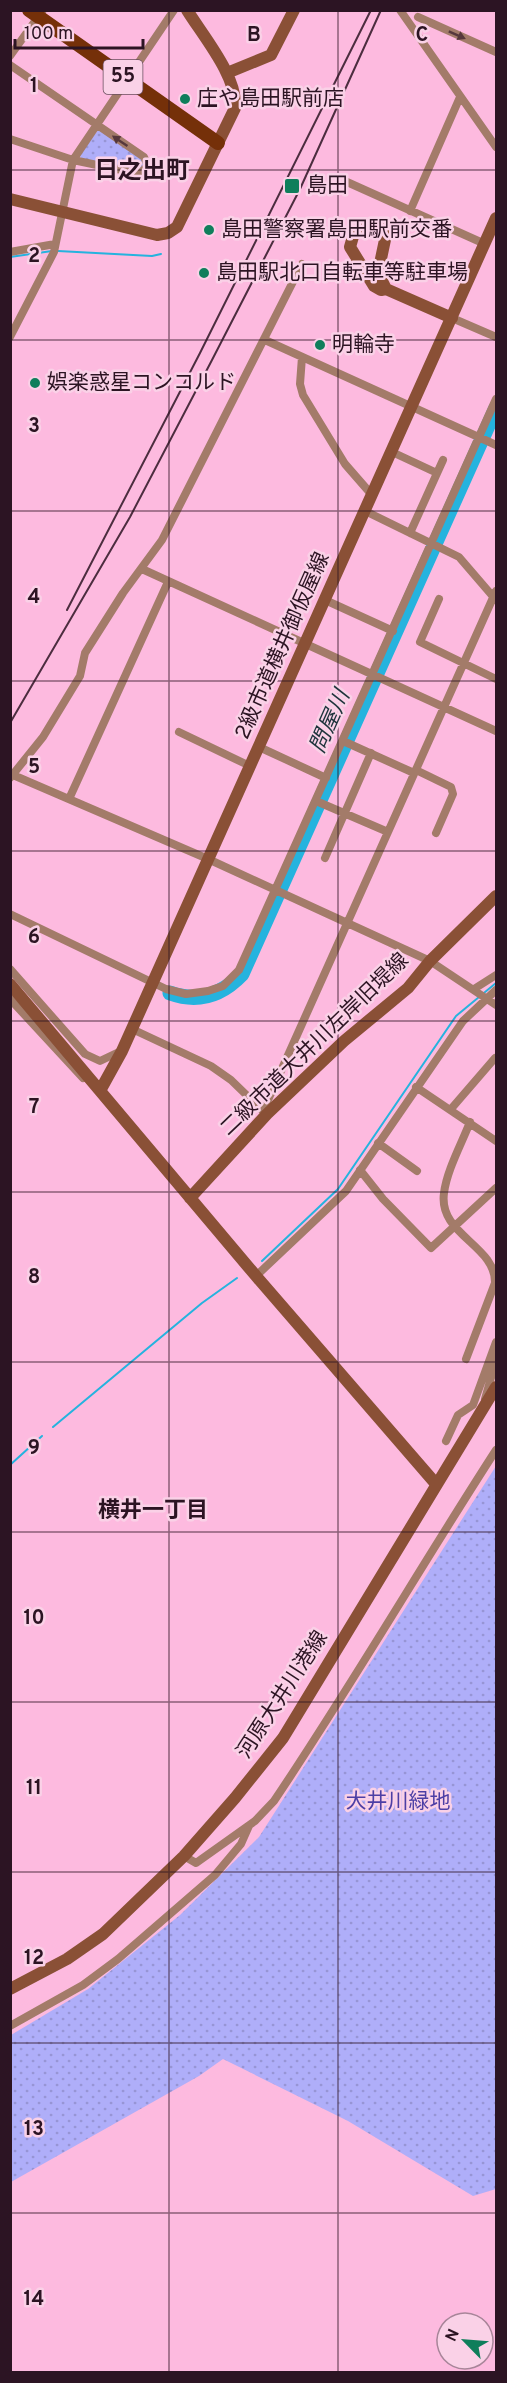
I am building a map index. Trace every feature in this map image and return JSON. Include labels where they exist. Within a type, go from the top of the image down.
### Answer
[{"type":"main road","name":"55","points":[[36,13],[218,143]]},
{"type":"street","points":[[10,337],[54,252],[60,211],[73,160],[174,10]]},
{"type":"street","points":[[10,199],[157,235],[168,233],[177,227],[235,108],[234,88],[187,10]]},
{"type":"street","points":[[226,73],[271,55],[294,10]]},
{"type":"street","points":[[400,10],[496,147]]},
{"type":"street","points":[[10,56],[36,13]]},
{"type":"street","points":[[410,23],[420,14],[496,52]]},
{"type":"street","points":[[10,65],[144,157],[148,166],[140,173],[73,160],[10,139]]},
{"type":"street","points":[[410,211],[460,98]]},
{"type":"street","points":[[347,182],[485,244]]},
{"type":"street","name":"2級市道横井御仮屋線","points":[[101,1089],[132,1029],[496,218]]},
{"type":"street","points":[[386,289],[378,273],[386,235],[384,230],[375,224],[365,224],[354,232],[350,247],[374,286],[381,290],[386,289],[496,337]]},
{"type":"street","points":[[10,252],[55,244]]},
{"type":"street","points":[[302,264],[266,340],[162,540],[123,593],[84,653],[80,676],[43,737],[12,776],[208,859],[429,961],[496,1005]]},
{"type":"street","points":[[266,340],[496,445]]},
{"type":"street","points":[[302,357],[300,384],[303,394],[345,464],[372,495]]},
{"type":"street","points":[[10,914],[152,983],[186,994],[197,994],[223,986],[239,970],[496,399]]},
{"type":"street","points":[[392,452],[437,473]]},
{"type":"street","points":[[410,533],[443,460]]},
{"type":"street","points":[[132,1029],[211,1066],[231,1080],[265,1112],[388,832],[496,596],[459,557],[365,511]]},
{"type":"street","points":[[142,569],[496,731]]},
{"type":"street","points":[[69,799],[168,582]]},
{"type":"street","points":[[439,599],[420,642],[496,679]]},
{"type":"street","points":[[326,600],[393,631]]},
{"type":"street","points":[[179,732],[250,766]]},
{"type":"street","points":[[343,741],[451,788],[453,794],[436,833]]},
{"type":"street","points":[[258,747],[326,778]]},
{"type":"street","points":[[325,858],[371,753]]},
{"type":"street","points":[[315,801],[388,832]]},
{"type":"street","name":"二級市道大井川左岸旧堤線","points":[[190,1198],[265,1112],[344,1041],[408,988],[429,961],[496,896]]},
{"type":"street","points":[[10,969],[85,1054],[100,1060],[122,1051]]},
{"type":"street","points":[[475,990],[496,975]]},
{"type":"street","points":[[10,984],[101,1089],[256,1276],[436,1484]]},
{"type":"street","points":[[256,1276],[346,1191],[463,1021],[496,990]]},
{"type":"street","points":[[10,999],[80,1076],[101,1089]]},
{"type":"street","points":[[450,1109],[495,1058]]},
{"type":"street","points":[[416,1087],[496,1141]]},
{"type":"street","points":[[465,1359],[495,1283],[495,1275],[486,1260],[454,1227],[448,1219],[444,1206],[444,1193],[470,1122]]},
{"type":"street","points":[[378,1143],[417,1171]]},
{"type":"street","points":[[360,1170],[430,1248],[496,1188]]},
{"type":"street","points":[[446,1441],[458,1415],[473,1405],[496,1342]]},
{"type":"street","points":[[482,1411],[496,1360]]},
{"type":"street","name":"河原大井川港線","points":[[10,1989],[67,1959],[103,1934],[184,1856],[235,1798],[283,1738],[496,1387]]},
{"type":"street","points":[[184,1856],[196,1863],[249,1826],[274,1801],[368,1659],[432,1548],[496,1450]]},
{"type":"street","points":[[10,2026],[83,1985],[118,1959],[215,1875],[241,1844],[249,1826]]},
{"type":"green space","points":[[99,129],[142,160],[144,164],[139,171],[82,160],[79,154]]},
{"type":"green space","name":"大井川緑地","points":[[496,1466],[496,2189],[473,2196],[348,2121],[223,2059],[199,2076],[11,2182],[11,2035],[88,1989],[180,1915],[259,1837]]},
{"type":"waterway","points":[[10,257],[52,251]]},
{"type":"waterway","points":[[58,251],[152,256],[161,254]]},
{"type":"waterway","name":"問屋川","points":[[170,993],[190,997],[209,995],[226,987],[242,974],[496,408]]},
{"type":"waterway","points":[[262,1261],[338,1189],[456,1016],[496,983]]},
{"type":"waterway","points":[[53,1427],[202,1303],[237,1278]]},
{"type":"waterway","points":[[10,1465],[42,1436]]},
{"type":"railway","points":[[67,610],[200,353],[371,10]]},
{"type":"railway","points":[[10,723],[130,517],[212,360],[300,189],[381,10]]},
{"type":"place","name":"庄や島田駅前店","points":[[185,99]]},
{"type":"place","name":"島田","points":[[292,186]]},
{"type":"place","name":"島田警察署島田駅前交番","points":[[209,230]]},
{"type":"place","name":"島田駅北口自転車等駐車場","points":[[204,273]]},
{"type":"place","name":"明輪寺","points":[[320,345]]},
{"type":"place","name":"娯楽惑星コンコルド","points":[[35,383]]},
{"type":"district","name":"日之出町","points":[[142,172]]},
{"type":"district","name":"横井一丁目","points":[[153,1511]]}]
